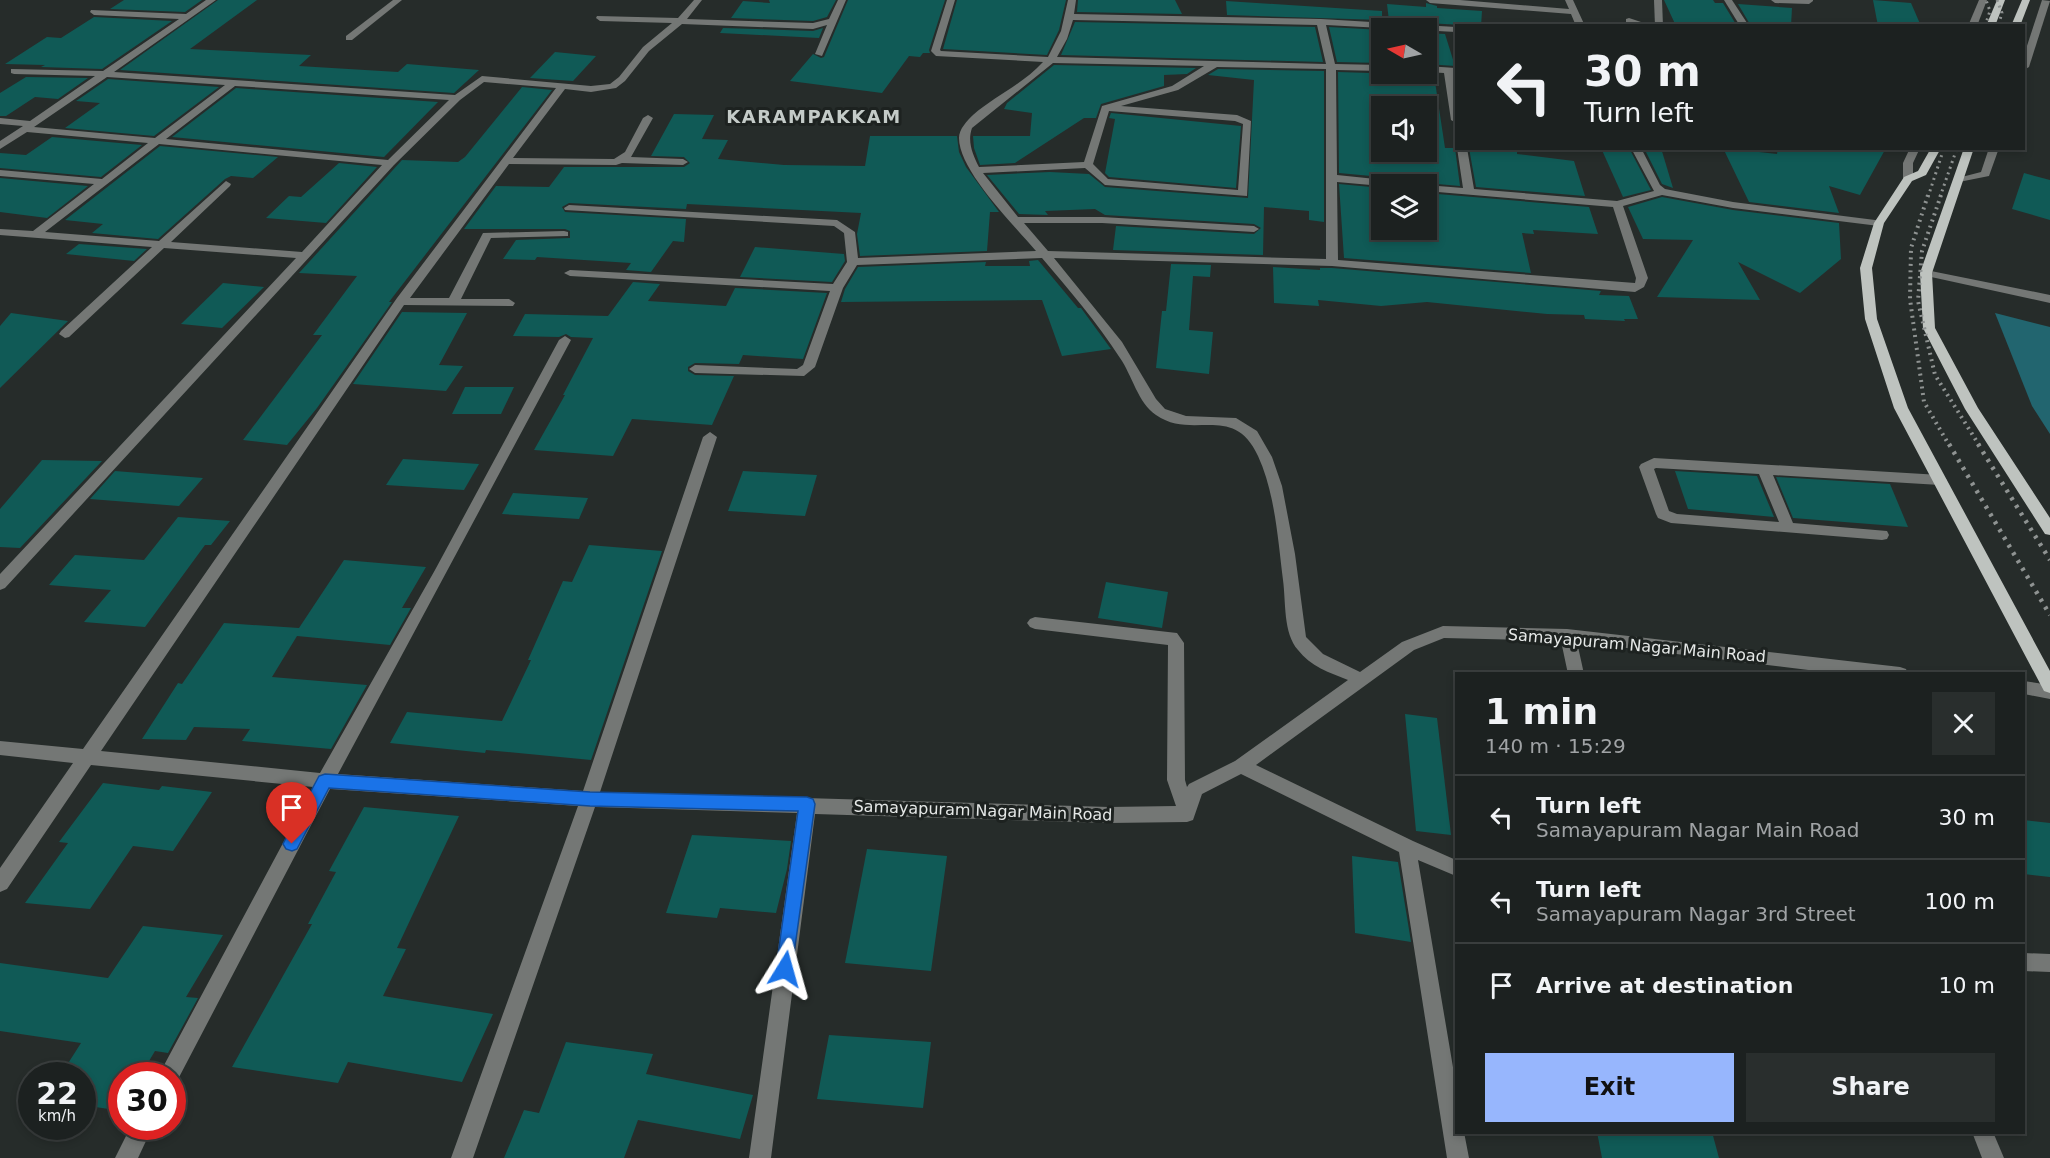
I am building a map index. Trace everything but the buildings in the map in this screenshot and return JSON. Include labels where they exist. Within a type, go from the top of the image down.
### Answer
[{"type":"main road","points":[[1991,24],[2001,0]]},
{"type":"main road","points":[[2016,24],[2026,0]]},
{"type":"main road","points":[[1935,150],[1922,173],[1908,179],[1879,223],[1866,268],[1871,319],[1901,408],[2050,686]]},
{"type":"main road","points":[[1968,150],[1926,273],[1929,328],[1972,409],[2050,530]]},
{"type":"street","points":[[0,146],[212,0]]},
{"type":"street","points":[[349,38],[398,0]]},
{"type":"street","points":[[0,584],[390,163],[477,81],[485,79],[591,89],[613,86],[622,79],[646,49],[680,21],[698,0]]},
{"type":"street","points":[[819,54],[842,0]]},
{"type":"street","points":[[951,0],[935,51],[939,54],[1051,60],[1371,68]]},
{"type":"street","points":[[1072,0],[1071,17],[1051,60],[1018,89],[974,118],[966,127],[963,137],[965,149],[990,193],[1045,254],[1127,358],[1158,411],[1175,418],[1236,422],[1245,427],[1257,440],[1276,487],[1298,638],[1303,648],[1312,656],[1363,680]]},
{"type":"street","points":[[1430,0],[1512,3],[1575,12]]},
{"type":"street","points":[[1569,0],[1580,24]]},
{"type":"street","points":[[1658,0],[1659,24]]},
{"type":"street","points":[[1728,0],[1744,24]]},
{"type":"street","points":[[1775,0],[1809,1]]},
{"type":"street","points":[[1973,24],[1983,0]]},
{"type":"street","points":[[2025,64],[2046,0]]},
{"type":"street","points":[[94,12],[188,17]]},
{"type":"street","points":[[1071,17],[1320,22],[1455,29]]},
{"type":"street","points":[[600,18],[813,26],[833,21]]},
{"type":"street","points":[[1629,21],[1638,24]]},
{"type":"street","points":[[1320,22],[1331,66],[1332,263]]},
{"type":"street","points":[[1105,108],[1175,88],[1215,64]]},
{"type":"street","points":[[1437,69],[1452,70],[1455,108]]},
{"type":"street","points":[[14,70],[106,74],[457,98]]},
{"type":"street","points":[[36,234],[233,83]]},
{"type":"street","points":[[0,883],[401,301],[562,86]]},
{"type":"street","points":[[977,170],[1088,165],[1105,183],[1243,194],[1248,123],[1237,118],[1105,108]]},
{"type":"street","points":[[1088,165],[1105,108]]},
{"type":"street","points":[[623,160],[648,118]]},
{"type":"street","points":[[0,121],[29,127],[158,141],[390,163]]},
{"type":"street","points":[[1462,150],[1469,192]]},
{"type":"street","points":[[1637,150],[1656,187],[1662,192]]},
{"type":"street","points":[[1908,179],[1908,162],[1914,150]]},
{"type":"street","points":[[1959,181],[1985,174],[1993,150]]},
{"type":"street","points":[[508,161],[683,162]]},
{"type":"street","points":[[0,173],[106,182]]},
{"type":"street","points":[[1332,178],[1371,182]]},
{"type":"street","points":[[65,334],[226,184]]},
{"type":"street","points":[[1437,189],[1617,204],[1662,192],[1732,205],[1879,223]]},
{"type":"street","points":[[853,262],[1045,254],[1332,263],[1635,288],[1640,285],[1642,278],[1617,204]]},
{"type":"street","points":[[569,208],[837,223],[849,232],[853,262],[837,288],[808,367],[800,373],[695,369]]},
{"type":"street","points":[[1015,220],[1102,219],[1254,229]]},
{"type":"street","points":[[0,232],[303,255]]},
{"type":"street","points":[[453,302],[487,235],[564,234]]},
{"type":"street","points":[[570,273],[837,288]]},
{"type":"street","points":[[1926,273],[2050,299]]},
{"type":"street","points":[[401,301],[509,303]]},
{"type":"street","points":[[177,1062],[325,781],[441,572],[565,340]]},
{"type":"street","points":[[462,1158],[590,799],[710,437]]},
{"type":"street","points":[[1882,535],[1666,517],[1646,467],[1654,463],[1940,480]]},
{"type":"street","points":[[1764,469],[1788,527]]},
{"type":"street","points":[[1035,623],[1164,636],[1171,637],[1176,643],[1176,780],[1187,814]]},
{"type":"street","name":"Samayapuram Nagar Main Road","points":[[0,748],[325,781],[590,799],[1109,815],[1187,814],[1195,789],[1241,766],[1408,646],[1443,632],[1567,635],[1792,667],[1869,672]]},
{"type":"street","points":[[1567,635],[1576,672]]},
{"type":"street","points":[[2025,688],[2050,692]]},
{"type":"street","points":[[1241,766],[1407,847],[1455,868]]},
{"type":"street","points":[[760,1158],[807,804]]},
{"type":"street","points":[[1407,847],[1458,1158]]},
{"type":"street","points":[[2025,962],[2050,963]]},
{"type":"street","points":[[1983,1134],[1993,1158]]},
{"type":"street","points":[[126,1158],[135,1140]]},
{"type":"water","points":[[1995,313],[2050,327],[2050,434],[2032,406]]},
{"type":"railway","points":[[1986,0],[1990,11],[1986,24]]},
{"type":"railway","points":[[1997,0],[2002,13],[1999,24]]},
{"type":"railway","points":[[1928,197],[1943,150]]},
{"type":"railway","points":[[1940,197],[1956,150]]},
{"type":"railway","points":[[1928,195],[1911,248],[1910,299],[1924,402],[1949,445]]},
{"type":"railway","points":[[1941,195],[1922,251],[1918,301],[1935,375],[1979,445]]},
{"type":"railway","points":[[1949,444],[2050,615]]},
{"type":"railway","points":[[1978,444],[2050,560]]},
{"type":"district","name":"KARAMPAKKAM","points":[[814,117]]},
{"type":"route","points":[[292,844],[325,781],[590,799],[807,804],[785,969]]}]
